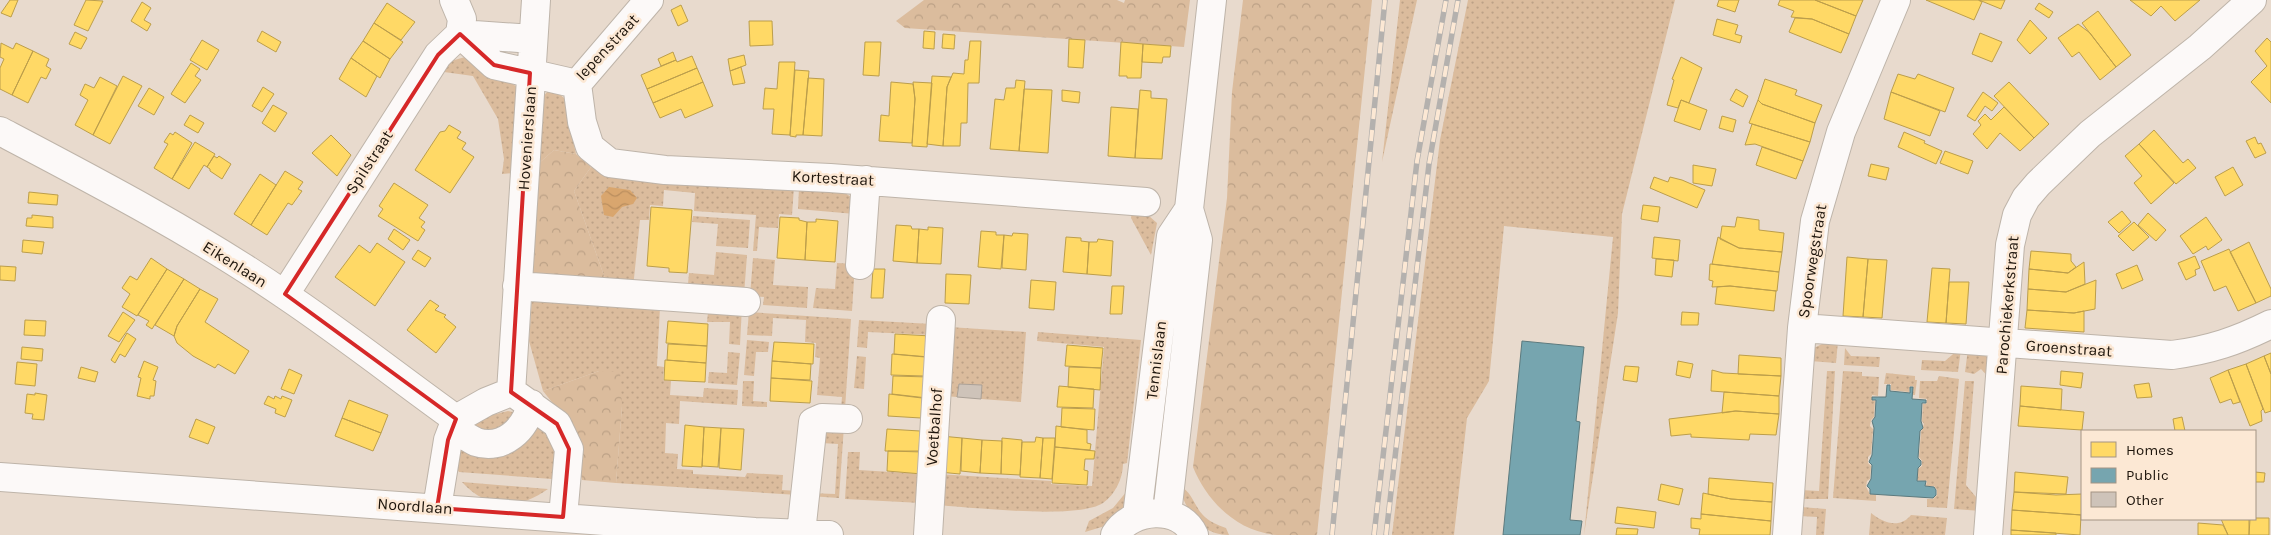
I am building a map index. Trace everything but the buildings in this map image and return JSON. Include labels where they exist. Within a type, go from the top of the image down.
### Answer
[{"type":"street","points":[[454,0],[462,19],[460,34],[533,40]]},
{"type":"street","points":[[530,73],[536,0]]},
{"type":"street","name":"Iepenstraat","points":[[530,73],[577,84],[649,0]]},
{"type":"street","name":"Tennislaan","points":[[1167,514],[1198,240],[1189,209],[1212,0]]},
{"type":"street","name":"Spoorwegstraat","points":[[1787,535],[1802,328],[1814,220],[1841,132],[1896,0]]},
{"type":"street","name":"Parochiekerkstraat","points":[[1988,535],[2010,245],[2018,215],[2026,198],[2090,134],[2200,48],[2252,0]]},
{"type":"street","name":"Hovenierslaan","points":[[460,34],[494,65],[530,73],[517,286],[521,398]]},
{"type":"street","name":"Spilstraat","points":[[285,294],[438,55],[460,34]]},
{"type":"street","name":"Kortestraat","points":[[577,84],[582,122],[590,147],[610,163],[664,170],[866,180],[1146,202]]},
{"type":"street","name":"Eikenlaan","points":[[0,131],[105,186],[188,234],[285,294],[456,419],[462,434],[477,442],[497,443],[516,433],[524,425],[521,398]]},
{"type":"street","points":[[860,265],[866,180]]},
{"type":"street","name":"Tennislaan","points":[[1119,530],[1171,236],[1189,209]]},
{"type":"street","points":[[517,286],[746,302]]},
{"type":"street","name":"Voetbalhof","points":[[928,535],[941,320]]},
{"type":"street","name":"Groenstraat","points":[[1802,328],[2172,355],[2215,348],[2271,324]]},
{"type":"street","points":[[437,508],[448,440],[456,419],[486,402],[521,398],[557,424],[569,449],[563,517]]},
{"type":"street","points":[[801,533],[813,422],[822,418],[848,419]]},
{"type":"street","name":"Noordlaan","points":[[0,477],[754,532],[829,535]]},
{"type":"street","points":[[1119,530],[1152,512],[1167,514],[1185,523],[1191,528],[1194,535]]},
{"type":"highlighted area","points":[[460,34],[494,65],[530,73],[511,392],[557,424],[569,449],[563,517],[437,508],[448,440],[456,419],[285,294],[438,55]]},
{"type":"green space","points":[[924,0],[1117,0],[1124,3],[1125,0],[1190,0],[1184,47],[905,28],[896,21]]},
{"type":"green space","points":[[1243,0],[1372,0],[1317,535],[1277,535],[1249,528],[1226,513],[1215,503],[1199,480],[1193,467],[1227,198],[1232,92]]},
{"type":"green space","points":[[1400,0],[1417,0],[1382,162]]},
{"type":"green space","points":[[1468,0],[1675,0],[1622,214],[1618,313],[1584,535],[1613,237],[1504,226],[1489,381],[1467,418],[1454,535],[1392,535],[1440,140]]},
{"type":"green space","points":[[465,57],[506,78],[519,89],[514,173],[502,174],[504,159],[498,119],[473,76],[444,72],[451,61]]},
{"type":"green space","points":[[548,91],[557,92],[564,98],[576,154],[554,150],[538,164],[542,98]]},
{"type":"green space","points":[[554,150],[576,154],[591,167],[574,191],[608,287],[533,277],[530,268],[538,164]]},
{"type":"green space","points":[[591,167],[607,176],[794,187],[792,215],[779,214],[778,228],[759,227],[757,251],[753,251],[756,215],[694,211],[695,193],[664,190],[663,206],[650,205],[649,220],[640,220],[633,288],[608,287],[574,191]]},
{"type":"green space","points":[[799,188],[845,193],[851,197],[855,214],[798,209]]},
{"type":"green space","points":[[1132,211],[1149,216],[1157,223],[1151,255],[1131,218]]},
{"type":"green space","points":[[693,216],[750,220],[748,248],[716,246],[718,224],[692,222]]},
{"type":"green space","points":[[716,252],[747,255],[744,295],[711,294],[712,286],[688,284],[689,273],[714,275]]},
{"type":"green space","points":[[753,258],[775,260],[773,285],[808,287],[807,308],[763,305],[764,297],[750,296]]},
{"type":"green space","points":[[837,263],[855,264],[852,311],[813,308],[816,288],[835,289]]},
{"type":"green space","points":[[532,298],[660,307],[657,366],[664,367],[663,380],[671,381],[670,395],[703,397],[704,388],[738,390],[737,405],[680,401],[679,424],[666,423],[665,453],[678,454],[677,469],[693,470],[693,474],[745,477],[747,473],[783,475],[782,490],[798,491],[798,495],[616,483],[622,406],[599,371],[543,391],[529,341]]},
{"type":"green space","points":[[709,303],[742,306],[740,345],[729,344],[730,322],[707,322]]},
{"type":"green space","points":[[749,312],[851,319],[845,409],[841,408],[842,397],[817,395],[820,358],[815,357],[816,343],[805,342],[806,320],[773,318],[772,336],[747,335]]},
{"type":"green space","points":[[859,320],[932,324],[932,335],[868,332],[867,348],[857,347]]},
{"type":"green space","points":[[949,327],[1026,332],[1021,402],[981,399],[981,385],[959,384],[957,397],[944,396]]},
{"type":"green space","points":[[1038,332],[1141,340],[1127,463],[1123,464],[1118,486],[1103,503],[1090,508],[1071,511],[997,510],[936,505],[938,474],[1051,481],[1051,484],[1092,486],[1104,347],[1037,341]]},
{"type":"green space","points":[[747,340],[769,342],[768,352],[756,352],[754,376],[744,375]]},
{"type":"green space","points":[[1828,341],[1838,341],[1836,363],[1810,361],[1814,348]]},
{"type":"green space","points":[[1845,348],[1851,356],[1880,357],[1879,367],[1844,365]]},
{"type":"green space","points":[[1961,349],[1958,372],[1921,370],[1922,360],[1945,361]]},
{"type":"green space","points":[[1968,349],[1981,353],[1988,359],[1991,367],[1992,381],[1981,369],[1974,374],[1965,372]]},
{"type":"green space","points":[[728,352],[740,353],[737,385],[708,383],[709,372],[727,373]]},
{"type":"green space","points":[[857,356],[866,357],[864,389],[854,388]]},
{"type":"green space","points":[[599,371],[620,372],[622,406],[616,483],[582,480],[567,421],[543,391]]},
{"type":"green space","points":[[1827,371],[1835,371],[1828,499],[1800,499],[1801,490],[1819,491]]},
{"type":"green space","points":[[1843,371],[1862,372],[1862,376],[1879,377],[1878,396],[1872,395],[1872,400],[1875,401],[1874,417],[1871,420],[1870,426],[1873,429],[1871,454],[1868,457],[1868,463],[1871,466],[1870,479],[1867,481],[1866,487],[1870,494],[1876,495],[1876,501],[1833,498]]},
{"type":"green space","points":[[1886,373],[1915,376],[1915,380],[1917,380],[1915,395],[1913,395],[1913,386],[1910,386],[1909,392],[1891,390],[1891,384],[1884,384]]},
{"type":"green space","points":[[1939,376],[1959,379],[1947,508],[1927,507],[1927,499],[1933,499],[1937,495],[1937,490],[1934,486],[1926,486],[1927,481],[1917,480],[1918,469],[1922,466],[1922,461],[1919,457],[1921,432],[1924,424],[1922,421],[1923,404],[1926,404],[1927,399],[1919,398],[1920,381],[1937,381]]},
{"type":"green space","points":[[743,381],[754,381],[753,401],[767,402],[767,407],[742,406]]},
{"type":"green space","points":[[1965,381],[1974,381],[1966,485],[1981,503],[1981,511],[1954,509]]},
{"type":"green space","points":[[508,411],[522,414],[504,434],[467,430],[488,416]]},
{"type":"green space","points":[[535,422],[549,436],[558,455],[558,468],[552,479],[459,472],[457,469],[461,444]]},
{"type":"green space","points":[[844,426],[839,498],[809,496],[810,493],[835,494],[838,444],[821,443],[826,432]]},
{"type":"green space","points":[[848,452],[860,452],[859,470],[923,474],[921,503],[845,499]]},
{"type":"green space","points":[[462,482],[548,489],[526,501],[504,504],[482,498]]},
{"type":"green space","points":[[1179,486],[1187,491],[1204,516],[1213,523],[1226,528],[1229,535],[1210,531],[1202,526],[1190,512]]},
{"type":"green space","points":[[1127,491],[1126,507],[1105,526],[1085,532],[1089,521],[1113,508]]},
{"type":"green space","points":[[1801,507],[1826,509],[1824,535],[1816,535],[1817,517],[1800,516]]},
{"type":"green space","points":[[1871,513],[1881,520],[1891,523],[1902,522],[1911,515],[1947,518],[1945,535],[1869,535]]},
{"type":"water","points":[[609,187],[630,190],[637,198],[633,204],[622,207],[613,217],[604,215],[601,196]]},
{"type":"railway","points":[[1332,535],[1385,0]]},
{"type":"railway","points":[[1374,535],[1417,161],[1446,0]]},
{"type":"railway","points":[[1386,535],[1429,164],[1458,0]]}]
